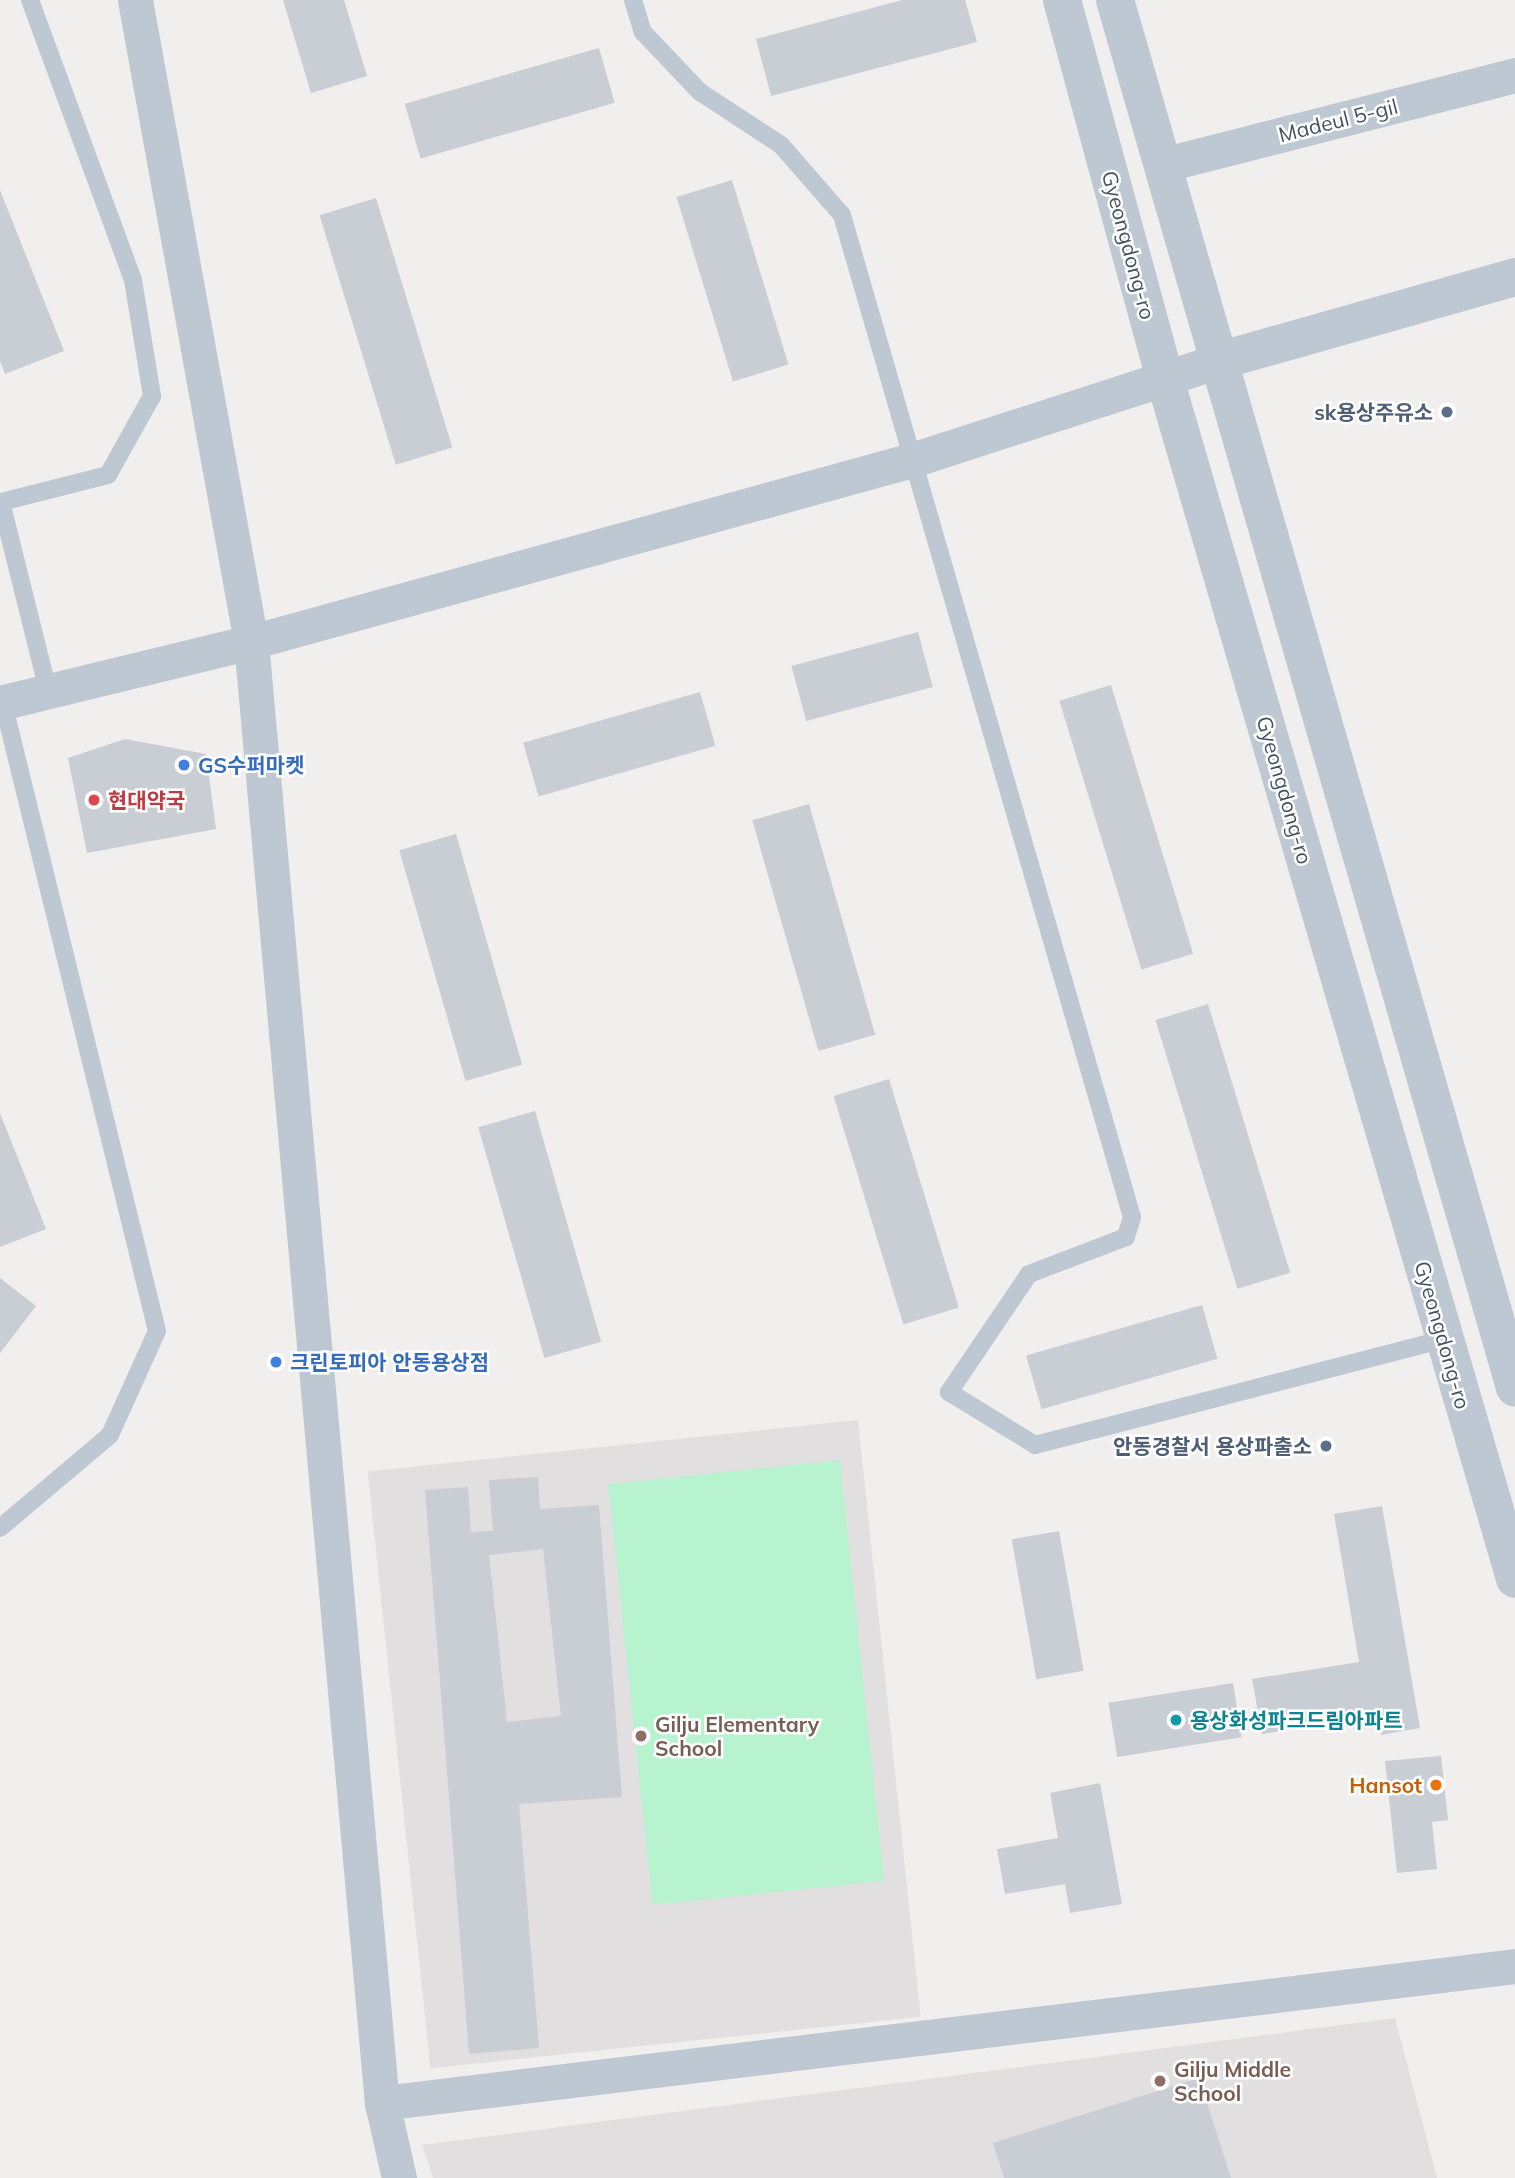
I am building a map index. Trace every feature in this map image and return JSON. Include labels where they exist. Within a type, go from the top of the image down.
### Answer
[{"type":"street","points":[[135,0],[251,642],[382,2102],[399,2178]]},
{"type":"street","name":"Gyeongdong-ro","points":[[1062,0],[1164,376],[1515,1578]]},
{"type":"street","points":[[1115,0],[1215,362],[1515,1388]]},
{"type":"street","name":"Madeul 5-gil","points":[[1162,165],[1515,75]]},
{"type":"street","points":[[1,703],[251,642],[912,460],[1164,376],[1515,277]]},
{"type":"street","points":[[382,2102],[1515,1966]]},
{"type":"lane","points":[[30,0],[133,280],[152,396],[108,475],[1,502],[48,691]]},
{"type":"lane","points":[[633,0],[643,32],[701,92],[781,145],[842,215],[1132,1217],[1126,1237],[1029,1274],[949,1392],[1035,1445],[1444,1339]]},
{"type":"lane","points":[[0,1528],[110,1435],[157,1331],[1,703]]},
{"type":"shaded area","name":"Gilju Elementary School","points":[[858,1420],[921,2017],[430,2068],[368,1472]]},
{"type":"shaded area","name":"Gilju Middle School","points":[[1395,2018],[1437,2178],[433,2178],[422,2145]]},
{"type":"green space","points":[[840,1460],[884,1881],[652,1905],[608,1484]]},
{"type":"building","points":[[283,0],[344,0],[367,76],[311,93]]},
{"type":"building","points":[[902,0],[965,0],[977,42],[771,96],[756,39]]},
{"type":"building","points":[[599,48],[615,103],[421,158],[405,104]]},
{"type":"building","points":[[732,180],[788,365],[733,382],[677,197]]},
{"type":"building","points":[[0,190],[64,351],[5,374],[0,361]]},
{"type":"building","points":[[376,198],[452,448],[396,465],[320,215]]},
{"type":"building","points":[[918,632],[933,687],[806,721],[791,666]]},
{"type":"building","points":[[1111,685],[1193,954],[1142,970],[1059,701]]},
{"type":"building","points":[[700,692],[715,746],[539,797],[523,743]]},
{"type":"building","points":[[125,739],[206,754],[216,829],[87,853],[68,758]]},
{"type":"building","points":[[809,804],[875,1035],[818,1051],[752,820]]},
{"type":"building","points":[[456,834],[522,1065],[465,1081],[399,850]]},
{"type":"building","points":[[1208,1004],[1290,1273],[1238,1289],[1155,1020]]},
{"type":"building","points":[[889,1079],[959,1308],[903,1325],[834,1096]]},
{"type":"building","points":[[535,1111],[601,1342],[544,1358],[478,1127]]},
{"type":"building","points":[[0,1113],[46,1229],[0,1247]]},
{"type":"building","points":[[0,1278],[36,1306],[0,1353]]},
{"type":"building","points":[[1202,1305],[1217,1359],[1042,1409],[1026,1355]]},
{"type":"building","points":[[538,1477],[540,1509],[599,1505],[622,1797],[519,1804],[539,2048],[469,2054],[425,1490],[468,1487],[471,1532],[493,1531],[489,1480]],"holes":[[[543,1549],[561,1716],[507,1722],[489,1555]]]},
{"type":"building","points":[[1382,1506],[1420,1728],[1381,1735],[1377,1715],[1262,1734],[1252,1679],[1359,1662],[1334,1514]]},
{"type":"building","points":[[1059,1531],[1084,1671],[1036,1679],[1012,1539]]},
{"type":"building","name":"용상화성파크드림아파트","points":[[1233,1683],[1242,1737],[1117,1757],[1109,1703]]},
{"type":"building","points":[[1441,1756],[1448,1820],[1432,1822],[1437,1869],[1397,1873],[1385,1761]]},
{"type":"building","points":[[1100,1783],[1122,1904],[1070,1913],[1065,1884],[1005,1894],[997,1849],[1058,1838],[1050,1793]]},
{"type":"building","points":[[1199,2078],[1231,2178],[1004,2178],[993,2143]]},
{"type":"place","name":"sk용상주유소","points":[[1447,412]]},
{"type":"place","name":"GS수퍼마켓","points":[[184,765]]},
{"type":"place","name":"현대약국","points":[[94,800]]},
{"type":"place","name":"크린토피아 안동용상점","points":[[276,1362]]},
{"type":"place","name":"안동경찰서 용상파출소","points":[[1326,1446]]},
{"type":"place","name":"용상화성파크드림아파트","points":[[1176,1720]]},
{"type":"place","name":"Gilju Elementary School","points":[[641,1736]]},
{"type":"place","name":"Hansot","points":[[1436,1785]]},
{"type":"place","name":"Gilju Middle School","points":[[1160,2081]]}]
